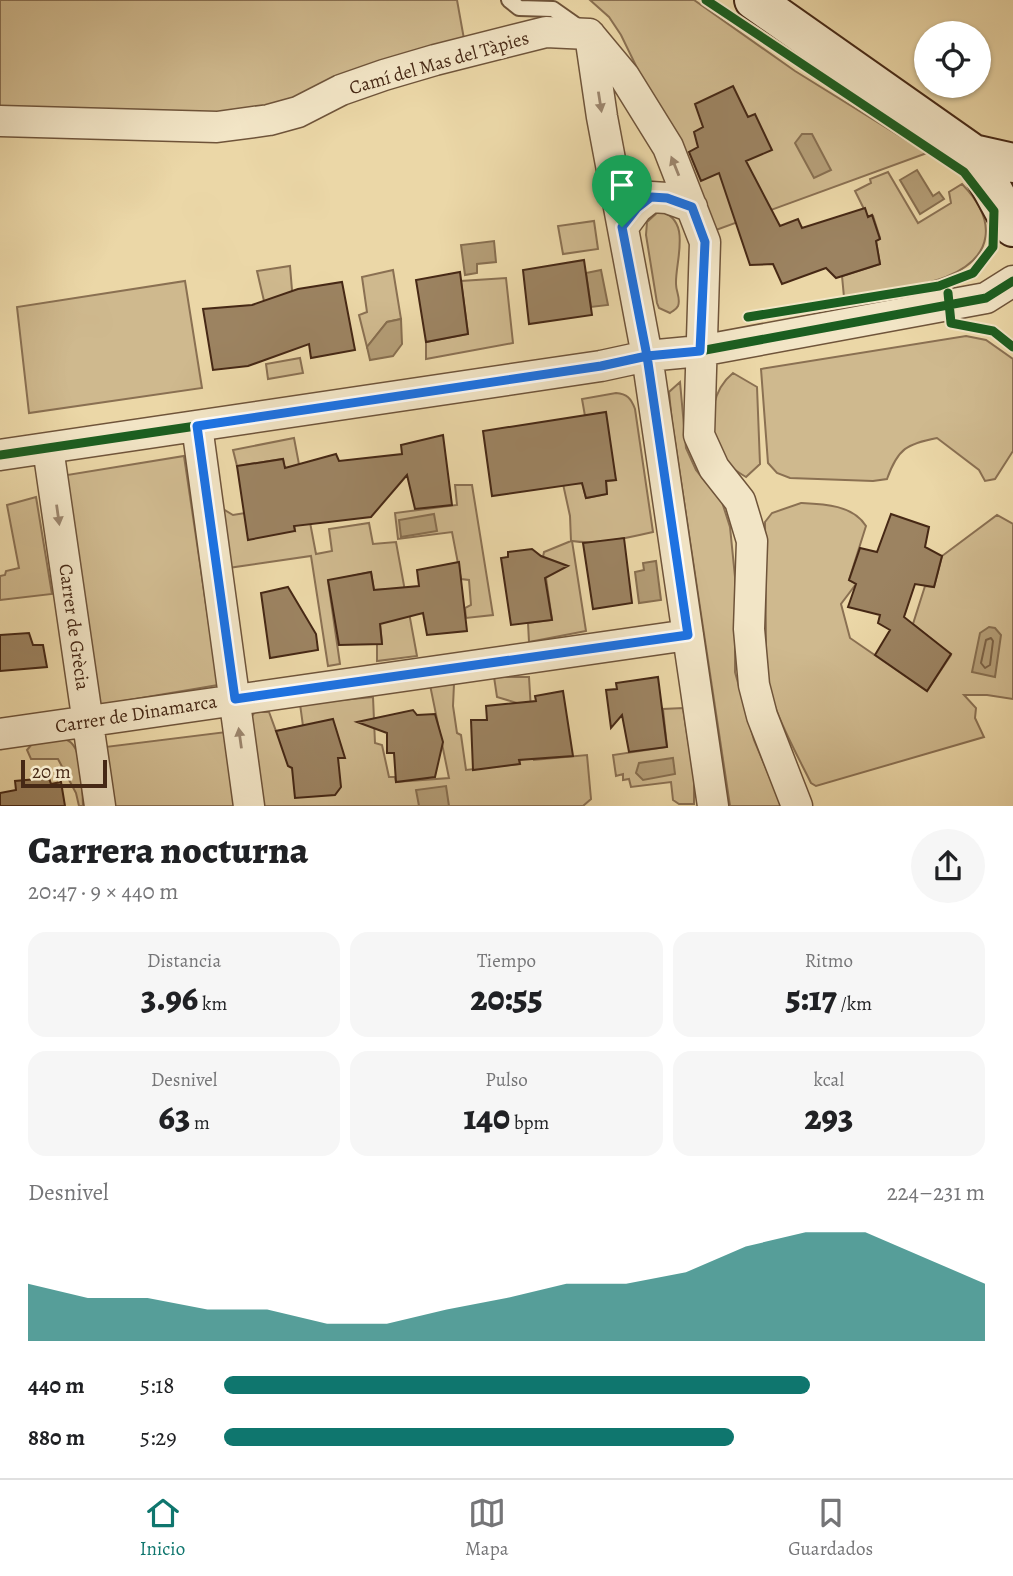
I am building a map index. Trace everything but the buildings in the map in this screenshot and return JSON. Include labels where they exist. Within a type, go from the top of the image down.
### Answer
[{"type":"main road","points":[[754,0],[974,154],[1013,163]]},
{"type":"main road","points":[[974,154],[1013,227]]},
{"type":"street","name":"Camí del Mas del Tàpies","points":[[0,121],[217,127],[268,120],[298,112],[341,90],[435,60],[546,32],[589,34]]},
{"type":"street","points":[[589,34],[624,76],[668,147],[705,242],[699,435],[714,468],[740,501],[752,541],[749,629],[754,684],[762,716],[797,806]]},
{"type":"street","points":[[589,34],[647,356],[713,806]]},
{"type":"street","points":[[622,227],[637,208],[651,197],[667,198],[692,207]]},
{"type":"street","points":[[0,455],[601,366],[647,356],[700,351],[1000,301],[1013,281]]},
{"type":"street","points":[[197,426],[249,806]]},
{"type":"street","name":"Carrer de Grècia","points":[[48,448],[100,806]]},
{"type":"street","name":"Carrer de Dinamarca","points":[[0,734],[688,635]]},
{"type":"lane","points":[[509,0],[519,8],[553,9],[589,34]]},
{"type":"shaded area","points":[[0,0],[457,0],[464,39],[384,60],[276,105],[210,115],[0,106]]},
{"type":"shaded area","points":[[590,0],[694,0],[795,71],[927,153],[716,230],[621,35],[609,17]]},
{"type":"shaded area","points":[[888,172],[918,223],[951,203],[949,192],[962,184],[981,211],[986,236],[982,248],[962,269],[936,281],[844,297],[842,276],[880,264],[876,241],[880,238],[873,216],[868,217],[855,191],[871,183],[870,179]]},
{"type":"shaded area","points":[[659,211],[669,215],[679,232],[676,284],[679,303],[670,313],[659,308],[657,303],[646,235],[647,222]]},
{"type":"shaded area","points":[[594,221],[598,249],[563,254],[558,226]]},
{"type":"shaded area","points":[[290,266],[294,314],[264,301],[257,271]]},
{"type":"shaded area","points":[[393,270],[401,319],[387,322],[367,347],[359,315],[367,312],[362,277]]},
{"type":"shaded area","points":[[506,278],[513,343],[426,359],[426,342],[468,334],[461,281]]},
{"type":"shaded area","points":[[185,281],[202,388],[29,413],[17,307]]},
{"type":"shaded area","points":[[966,336],[986,340],[1013,359],[1013,451],[995,479],[985,481],[979,470],[937,438],[905,449],[895,460],[887,479],[873,481],[790,478],[777,473],[768,463],[761,369]]},
{"type":"shaded area","points":[[300,358],[303,373],[268,379],[266,364]]},
{"type":"shaded area","points":[[733,373],[757,387],[760,464],[746,477],[720,456],[713,436],[713,406],[721,388]]},
{"type":"shaded area","points":[[680,382],[686,448],[696,470],[722,502],[730,527],[735,577],[735,672],[754,740],[782,806],[730,806],[672,422],[669,392]]},
{"type":"shaded area","points":[[616,393],[628,397],[635,409],[653,532],[623,539],[572,541],[586,631],[529,642],[528,623],[552,620],[544,552],[571,541],[570,516],[563,484],[582,483],[586,498],[607,494],[606,481],[616,480],[585,416],[582,399]]},
{"type":"shaded area","points":[[294,438],[316,554],[332,551],[329,529],[369,523],[373,544],[396,542],[417,656],[377,661],[377,644],[382,643],[380,624],[393,589],[374,590],[371,572],[328,581],[340,664],[328,666],[311,556],[228,568],[218,506],[233,515],[245,513],[295,531],[283,459],[237,466],[233,450]]},
{"type":"shaded area","points":[[184,456],[218,685],[94,706],[61,476]]},
{"type":"shaded area","points":[[455,485],[472,485],[493,615],[466,618],[465,608],[471,605],[469,580],[461,579],[452,532],[398,539],[395,513],[457,505]]},
{"type":"shaded area","points":[[36,497],[52,594],[0,600],[0,576],[5,575],[6,571],[19,568],[7,505]]},
{"type":"shaded area","points":[[801,503],[828,505],[846,510],[866,526],[849,580],[856,584],[841,604],[850,638],[927,691],[951,655],[913,624],[925,586],[934,587],[942,556],[997,515],[1013,524],[1013,699],[964,695],[976,708],[975,718],[984,737],[816,786],[811,783],[780,718],[765,666],[765,522],[772,513]]},
{"type":"shaded area","points":[[494,677],[529,677],[534,760],[587,755],[591,799],[583,806],[264,806],[247,723],[255,712],[269,712],[276,731],[303,726],[300,704],[373,697],[375,743],[382,745],[389,777],[395,777],[396,782],[449,778],[430,685],[454,684],[453,706],[466,770],[520,764],[516,732],[521,729],[517,703],[497,697]]},
{"type":"shaded area","points":[[683,708],[694,778],[694,804],[679,804],[673,800],[671,782],[631,787],[629,779],[623,780],[623,774],[616,776],[613,755],[667,747],[663,709]]},
{"type":"shaded area","points":[[226,732],[236,806],[113,806],[105,747]]},
{"type":"shaded area","points":[[55,739],[67,740],[77,751],[83,806],[79,806],[76,793],[58,759],[31,759],[27,750],[32,744]]},
{"type":"water","points":[[802,134],[812,134],[831,170],[814,178],[795,143]]},
{"type":"water","points":[[917,170],[933,196],[939,192],[944,199],[920,214],[900,180]]},
{"type":"water","points":[[494,241],[496,262],[477,264],[477,273],[465,275],[461,245]]},
{"type":"water","points":[[601,270],[608,305],[591,307],[586,273]]},
{"type":"water","points":[[401,319],[402,344],[393,356],[370,360],[367,347],[387,322]]},
{"type":"water","points":[[434,514],[437,531],[401,537],[399,520]]},
{"type":"water","points":[[656,561],[661,600],[639,603],[635,572],[644,570],[643,563]]},
{"type":"water","points":[[989,627],[995,628],[1001,635],[995,677],[972,672],[980,633]]},
{"type":"water","points":[[673,758],[675,774],[643,780],[636,773],[639,763]]},
{"type":"water","points":[[446,786],[449,806],[419,806],[416,790]]},
{"type":"cycle path","points":[[706,0],[964,172],[994,211],[993,247],[973,273],[939,286],[748,317]]},
{"type":"cycle path","points":[[0,455],[601,366],[647,356],[700,351],[986,298],[1013,281]]},
{"type":"cycle path","points":[[948,293],[951,323],[993,331],[1013,347]]},
{"type":"route","points":[[622,227],[637,208],[651,197],[667,198],[692,207],[705,242],[700,351],[647,356],[688,635],[235,699],[197,426],[601,366],[647,356],[622,227]]}]
